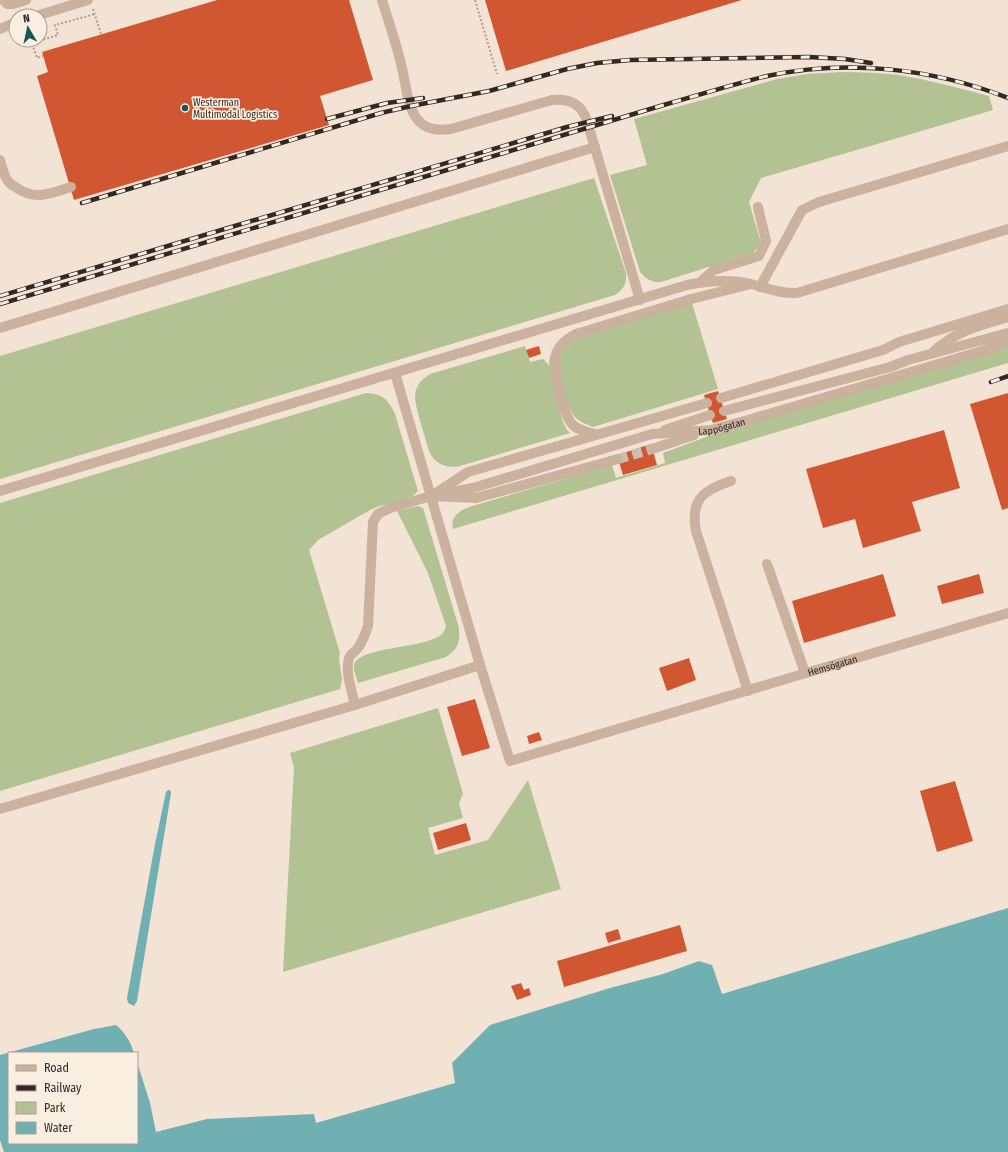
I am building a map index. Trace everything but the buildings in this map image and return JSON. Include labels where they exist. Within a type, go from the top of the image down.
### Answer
[{"type":"street","points":[[3,0],[7,4],[26,0]]},
{"type":"street","points":[[382,0],[413,112],[418,120],[424,125],[432,129],[451,129],[552,100],[568,100],[580,107],[584,113],[595,147],[640,300]]},
{"type":"street","points":[[48,13],[91,3]]},
{"type":"street","points":[[595,434],[575,427],[565,412],[553,363],[556,352],[564,342],[576,334],[691,300],[756,285],[802,210],[819,202],[1008,146]]},
{"type":"street","points":[[0,328],[595,147]]},
{"type":"street","points":[[0,160],[7,180],[26,194],[33,196],[41,195],[70,187]]},
{"type":"street","points":[[699,282],[714,270],[759,256],[766,241],[758,207]]},
{"type":"street","points":[[0,491],[699,282],[737,282],[783,292],[797,293],[1008,229]]},
{"type":"street","points":[[721,398],[883,350],[899,342],[1008,309]]},
{"type":"street","points":[[927,355],[960,332],[1008,317]]},
{"type":"street","points":[[724,411],[890,367],[1008,332]]},
{"type":"street","name":"Lappögatan","points":[[431,496],[473,488],[652,434],[711,430],[778,412],[975,353],[1008,341]]},
{"type":"street","points":[[0,809],[355,705],[480,665],[395,373]]},
{"type":"street","points":[[355,705],[350,686],[348,669],[349,657],[364,638],[368,626],[373,522],[378,514],[390,508],[431,496],[468,472],[595,434],[707,403]]},
{"type":"street","points":[[652,434],[710,415]]},
{"type":"street","points":[[652,449],[711,430]]},
{"type":"street","points":[[431,496],[476,498],[618,459]]},
{"type":"street","points":[[731,481],[715,486],[707,491],[700,499],[696,508],[694,521],[748,691]]},
{"type":"street","points":[[767,564],[805,673]]},
{"type":"street","name":"Hemsögatan","points":[[480,665],[510,762],[1008,613]]},
{"type":"path","points":[[475,0],[497,74]]},
{"type":"path","points":[[91,3],[101,34]]},
{"type":"path","points":[[48,37],[58,35],[55,25],[95,14]]},
{"type":"path","points":[[34,48],[37,58],[44,56]]},
{"type":"green space","points":[[841,72],[899,75],[955,87],[989,96],[993,110],[761,178],[749,202],[761,243],[753,253],[661,282],[647,279],[640,272],[610,175],[647,165],[634,119],[777,79],[807,74]]},
{"type":"green space","points":[[594,178],[626,273],[624,286],[615,295],[0,479],[0,356]]},
{"type":"green space","points":[[692,303],[718,389],[593,427],[576,418],[567,401],[558,370],[560,356],[567,346],[582,337]]},
{"type":"green space","points":[[525,346],[530,362],[543,359],[548,365],[555,384],[561,417],[570,433],[455,467],[446,466],[434,459],[429,451],[415,401],[416,389],[423,379],[430,374]]},
{"type":"green space","points":[[1008,346],[1008,363],[453,529],[452,525],[456,515],[469,507],[612,465],[616,478],[665,463],[663,453],[709,436]]},
{"type":"green space","points":[[366,393],[384,398],[395,414],[418,491],[406,499],[370,510],[318,540],[309,550],[340,653],[339,659],[342,679],[340,689],[0,791],[0,503]]},
{"type":"green space","points":[[418,506],[423,508],[459,628],[459,638],[456,648],[446,657],[358,683],[354,665],[359,659],[368,654],[434,639],[442,634],[446,627],[428,573],[397,511]]},
{"type":"green space","points":[[438,708],[463,794],[459,803],[463,818],[428,828],[435,855],[488,840],[528,780],[561,889],[283,972],[294,768],[290,753]]},
{"type":"water","points":[[170,790],[171,793],[137,1001],[134,1006],[128,1003],[127,998],[155,844],[166,792]]},
{"type":"water","points":[[1008,908],[1008,1152],[4,1152],[0,1140],[0,1055],[8,1053],[8,1144],[138,1144],[138,1065],[150,1103],[156,1132],[207,1119],[314,1114],[316,1123],[455,1083],[452,1063],[490,1025],[610,988],[663,974],[699,961],[712,965],[722,994]]},
{"type":"water","points":[[116,1025],[131,1045],[134,1052],[11,1052],[94,1029]]},
{"type":"tunnel","points":[[618,459],[652,449]]},
{"type":"railway","points":[[82,203],[381,113],[489,91],[567,69],[597,63],[630,60],[809,57],[845,59],[871,63]]},
{"type":"railway","points":[[0,304],[667,104],[767,76],[828,68],[889,69],[919,73],[950,80],[1008,98]]},
{"type":"railway","points":[[327,119],[387,103],[423,98]]},
{"type":"railway","points":[[0,296],[567,127],[612,116]]},
{"type":"railway","points":[[991,382],[1008,376]]},
{"type":"place","name":"Westerman Multimodal Logistics","points":[[185,108]]}]
